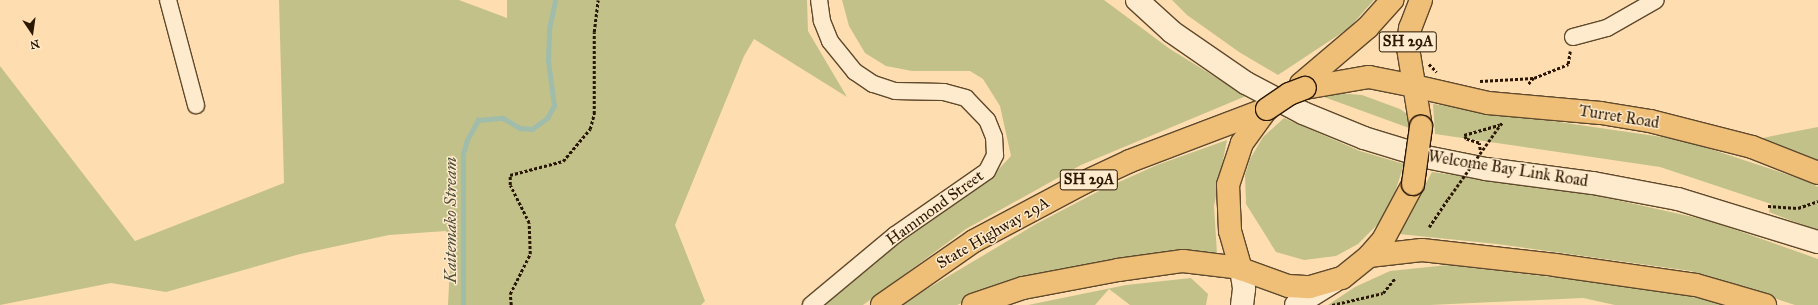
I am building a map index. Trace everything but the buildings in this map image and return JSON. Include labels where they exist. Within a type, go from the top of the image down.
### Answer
[{"type":"main road","name":"Welcome Bay Link Road","points":[[1137,0],[1172,32],[1246,83],[1303,113],[1364,138],[1426,157],[1486,169],[1593,183],[1678,198],[1818,242]]},
{"type":"main road","name":"SH 29A","points":[[1241,268],[1230,231],[1228,185],[1242,143],[1266,109],[1298,89],[1367,28],[1392,0]]},
{"type":"main road","name":"SH 29A","points":[[973,305],[1023,288],[1118,270],[1183,261],[1241,268],[1288,286],[1310,287],[1336,281],[1370,256],[1396,220],[1412,184],[1422,127],[1408,48],[1410,28],[1421,0]]},
{"type":"main road","name":"SH 29A","points":[[1298,89],[1369,77],[1414,86]]},
{"type":"main road","name":"Turret Road","points":[[1414,86],[1488,104],[1601,112],[1650,121],[1752,147],[1818,173]]},
{"type":"main road","name":"State Highway 29A","points":[[882,305],[974,241],[1064,192],[1130,161],[1266,109]]},
{"type":"main road","points":[[1370,256],[1422,250],[1555,265],[1680,282],[1765,305]]},
{"type":"main road","points":[[1241,268],[1244,289],[1242,305]]},
{"type":"main road","points":[[1296,305],[1336,281]]},
{"type":"street","points":[[168,0],[196,105]]},
{"type":"street","name":"Hammond Street","points":[[811,305],[895,235],[987,171],[995,155],[994,137],[987,120],[966,98],[944,92],[896,91],[874,84],[855,72],[830,41],[822,21],[819,0]]},
{"type":"street","points":[[1573,38],[1607,28],[1656,0]]},
{"type":"path","points":[[511,305],[510,294],[530,254],[529,222],[510,185],[510,175],[563,161],[590,129],[594,114],[594,32],[598,0]]},
{"type":"path","points":[[1426,59],[1443,76]]},
{"type":"path","points":[[1475,82],[1534,78],[1568,64]]},
{"type":"path","points":[[1528,85],[1534,78]]},
{"type":"path","points":[[1429,227],[1500,125],[1464,135],[1466,139],[1479,143],[1480,152]]},
{"type":"path","points":[[1473,151],[1488,154]]},
{"type":"path","points":[[1332,305],[1383,293],[1395,278]]},
{"type":"shaded area","points":[[279,0],[459,0],[507,18],[507,0],[807,0],[808,31],[847,97],[754,39],[744,56],[675,225],[705,301],[701,305],[448,305],[451,244],[446,231],[389,235],[300,254],[166,292],[111,283],[0,305],[0,66],[135,241],[284,183]]},
{"type":"shaded area","points":[[842,0],[1104,0],[1170,49],[1246,96],[1081,165],[966,229],[863,305],[824,305],[893,243],[995,173],[1011,156],[1000,106],[983,79],[970,71],[912,71],[886,66],[865,53],[849,26]]},
{"type":"shaded area","points":[[1172,0],[1374,0],[1349,28],[1278,75],[1239,52],[1187,15]]},
{"type":"shaded area","points":[[1338,93],[1362,95],[1400,109],[1407,114],[1409,128],[1324,97]]},
{"type":"shaded area","points":[[1433,104],[1683,140],[1807,181],[1818,187],[1818,231],[1769,212],[1771,204],[1660,167],[1435,134]]},
{"type":"shaded area","points":[[1284,118],[1360,151],[1404,164],[1393,199],[1381,221],[1358,244],[1336,256],[1304,260],[1276,252],[1246,204],[1245,175],[1250,159],[1263,137]]},
{"type":"shaded area","points":[[1818,127],[1818,167],[1750,141],[1772,136]]},
{"type":"shaded area","points":[[1227,140],[1214,206],[1217,254],[983,294],[957,305],[900,305],[1036,224],[1099,191],[1157,165]]},
{"type":"shaded area","points":[[1432,172],[1585,193],[1711,221],[1818,259],[1818,305],[1795,305],[1691,271],[1497,244],[1399,234]]},
{"type":"shaded area","points":[[1448,265],[1637,287],[1737,305],[1615,305],[1583,298],[1430,305],[1328,305],[1355,287],[1390,271]]},
{"type":"shaded area","points":[[1191,278],[1208,294],[1206,305],[1130,305],[1109,289],[1095,305],[1028,305],[1126,285]]},
{"type":"waterway","name":"Kaitemako Stream","points":[[463,305],[463,154],[467,140],[478,120],[503,118],[520,128],[532,129],[547,118],[554,106],[548,61],[549,29],[555,0]]}]
